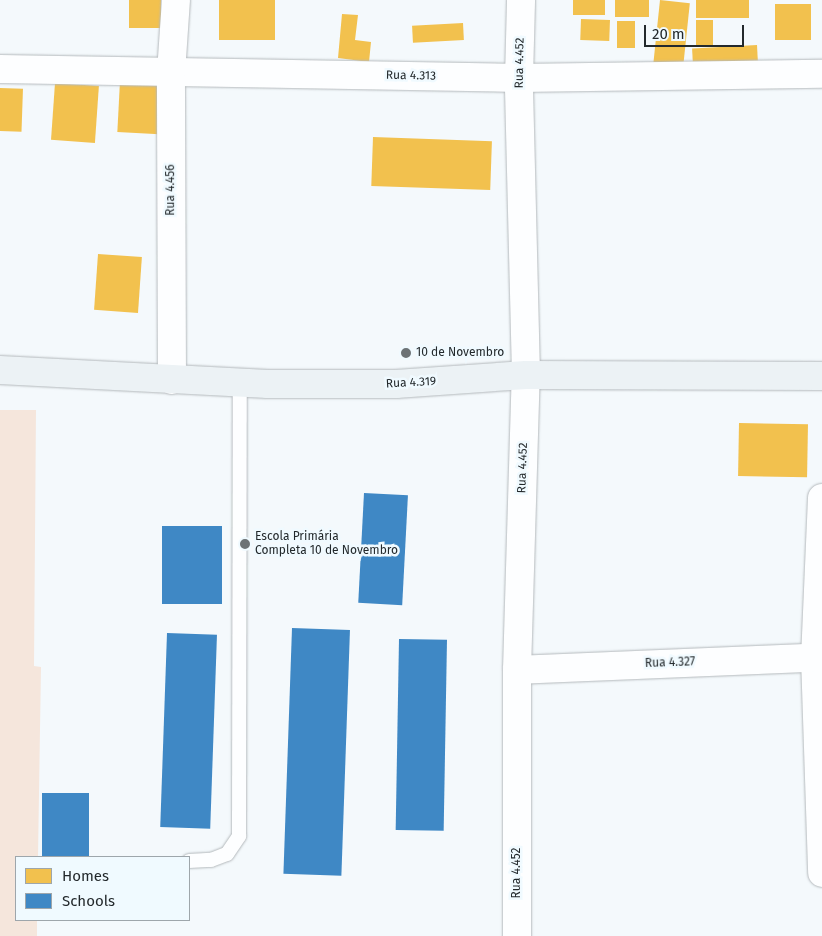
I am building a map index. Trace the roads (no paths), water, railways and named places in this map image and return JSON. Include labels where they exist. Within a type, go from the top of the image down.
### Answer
[{"type":"street","name":"Rua 4.456","points":[[172,380],[171,73],[176,0]]},
{"type":"street","name":"Rua 4.452","points":[[517,936],[518,670],[526,375],[519,78],[521,0]]},
{"type":"street","name":"Rua 4.313","points":[[0,69],[519,78],[822,74]]},
{"type":"street","name":"Rua 4.319","points":[[0,370],[240,383],[396,384],[526,375],[822,376]]},
{"type":"street","points":[[822,498],[818,657],[822,873]]},
{"type":"street","name":"Rua 4.327","points":[[518,670],[818,657]]},
{"type":"lane","points":[[190,861],[211,860],[227,854],[239,836],[240,383]]},
{"type":"place","name":"10 de Novembro","points":[[406,353]]},
{"type":"place","name":"Escola Primária Completa 10 de Novembro","points":[[245,544]]}]
